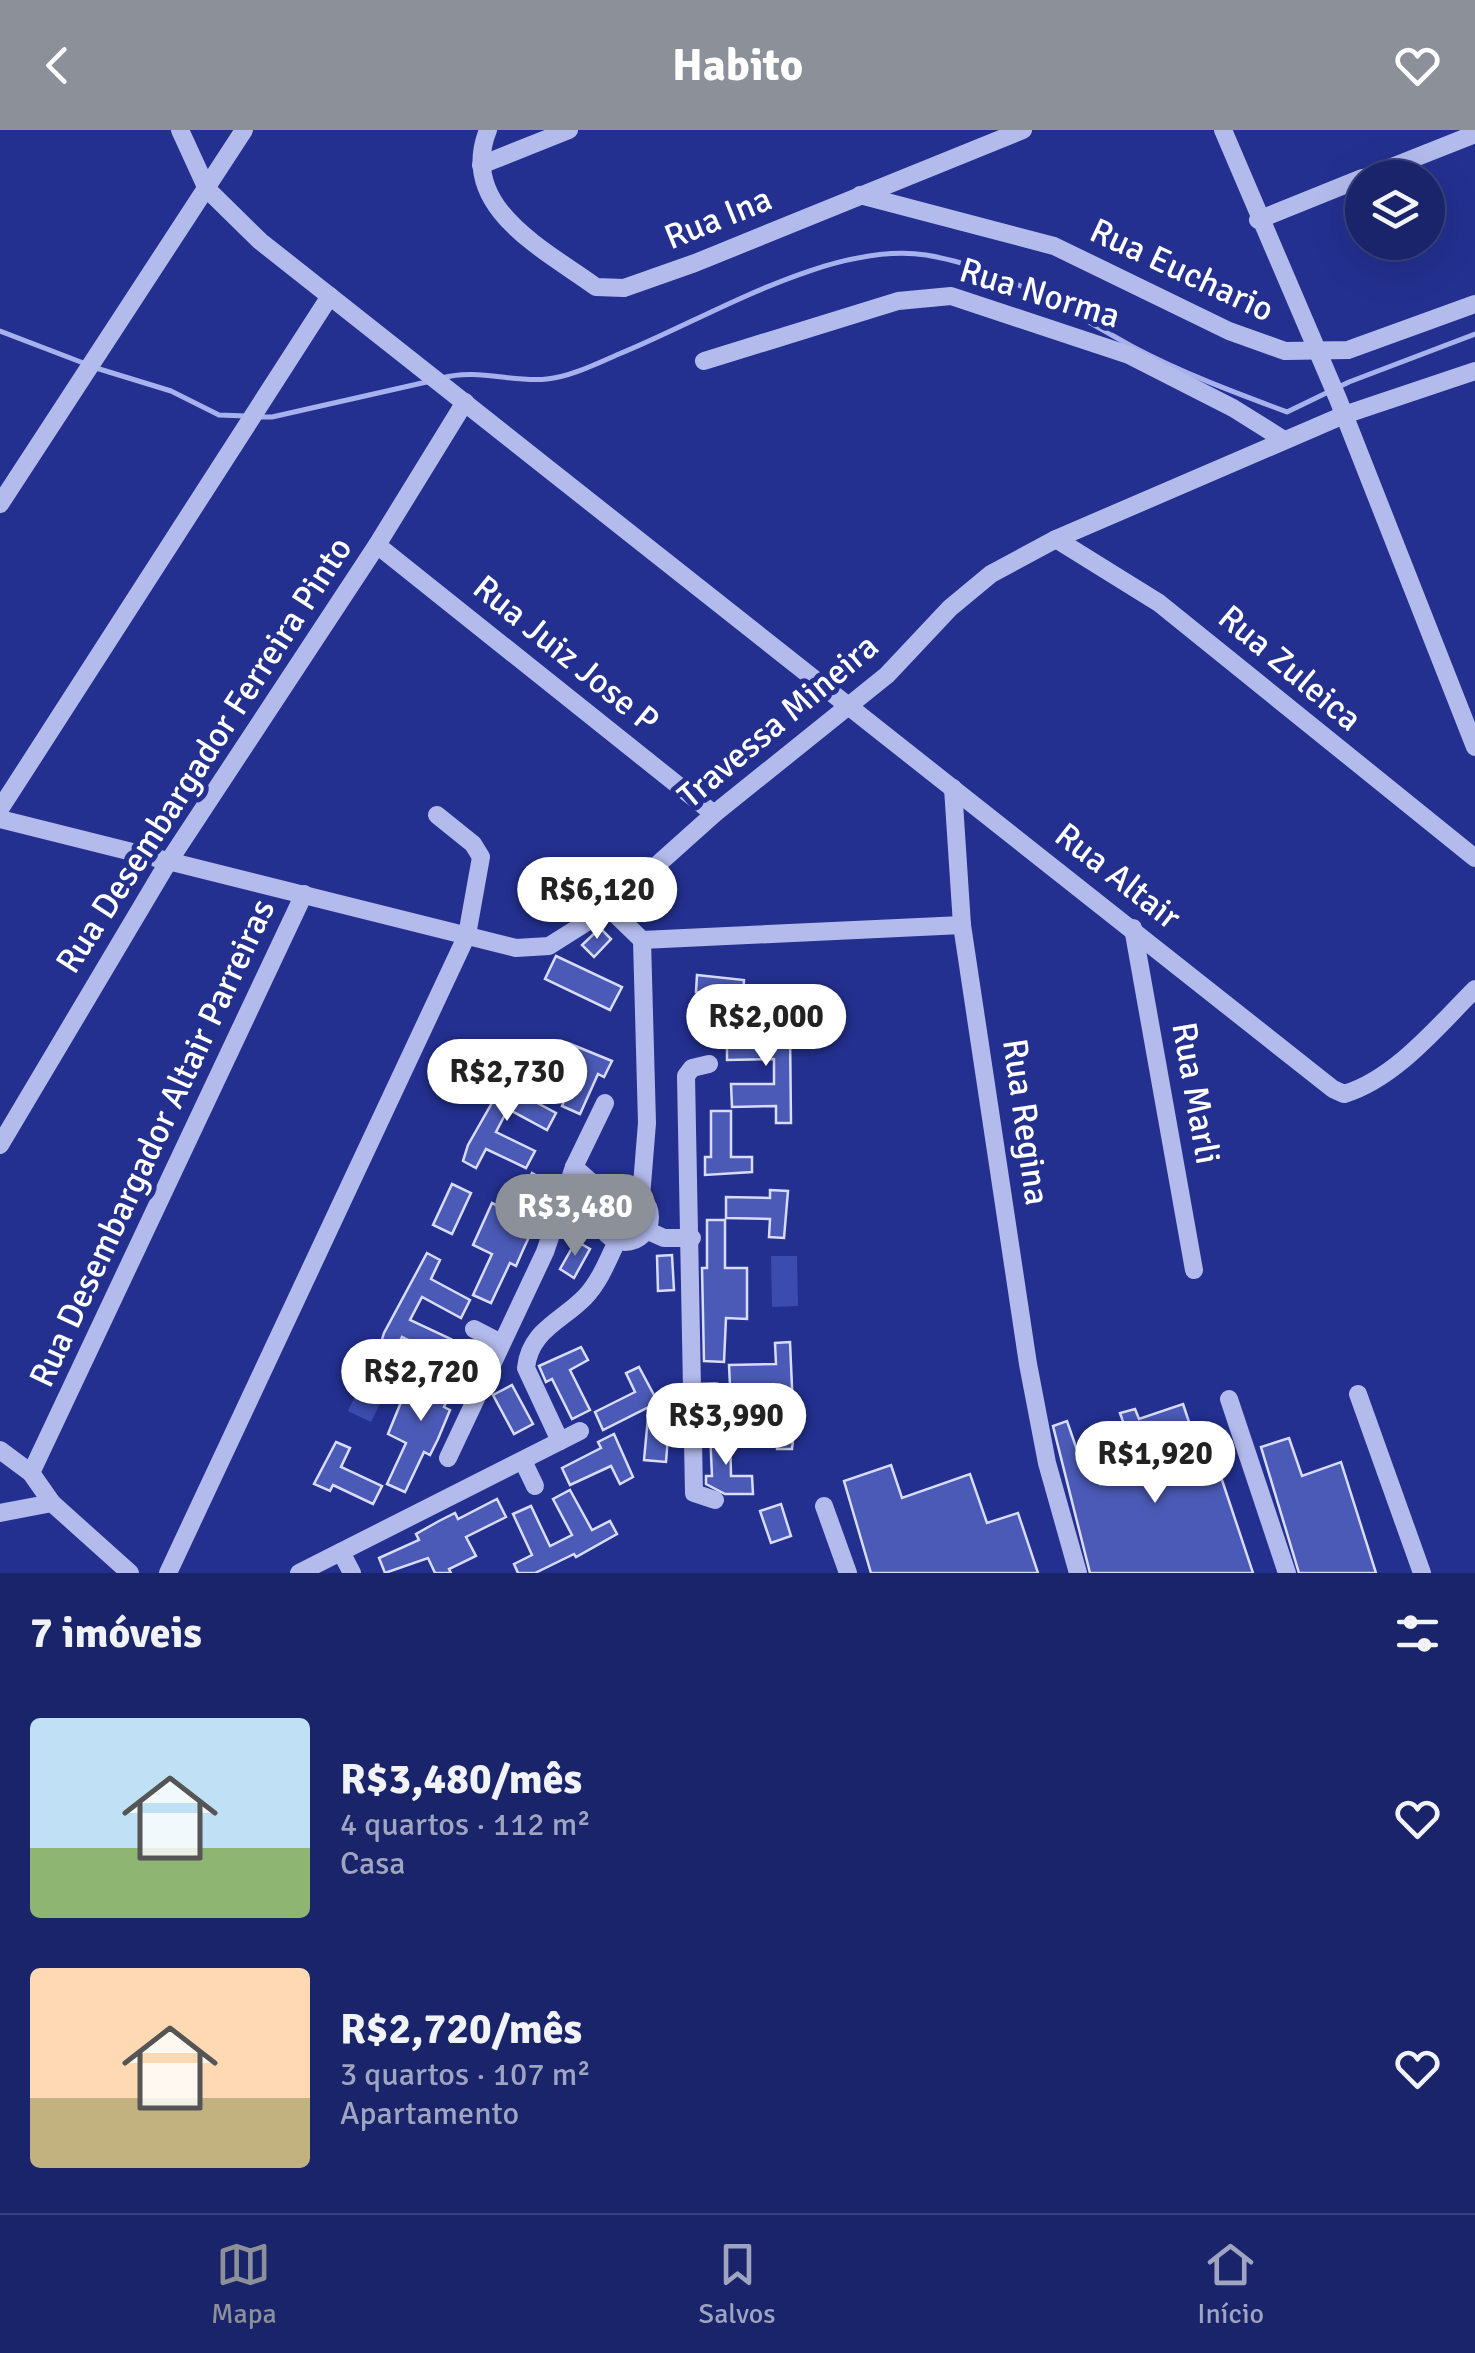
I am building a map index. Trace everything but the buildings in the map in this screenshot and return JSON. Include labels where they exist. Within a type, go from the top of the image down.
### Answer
[{"type":"street","points":[[180,130],[207,189]]},
{"type":"street","points":[[0,504],[244,130]]},
{"type":"street","points":[[481,165],[488,130]]},
{"type":"street","points":[[481,165],[569,130]]},
{"type":"street","name":"Rua Ina","points":[[481,165],[486,194],[500,214],[604,289],[624,288],[695,264],[1023,130]]},
{"type":"street","points":[[1223,130],[1258,220],[1338,399],[1475,747]]},
{"type":"street","points":[[1409,160],[1475,134]]},
{"type":"street","points":[[1258,220],[1345,186]]},
{"type":"street","name":"Rua Altair","points":[[207,189],[260,241],[1344,1094],[1394,1065],[1475,989]]},
{"type":"street","name":"Rua Euchario","points":[[860,195],[1054,246],[1228,332],[1273,348],[1316,354],[1379,340],[1475,304]]},
{"type":"street","points":[[0,809],[330,296]]},
{"type":"street","name":"Rua Norma","points":[[704,361],[898,302],[951,296],[1130,355],[1257,421],[1284,440]]},
{"type":"street","name":"Travessa Mineira","points":[[0,819],[167,864],[467,936],[538,949],[561,940],[610,908],[714,814],[852,706],[977,583],[1056,539],[1284,440],[1338,399],[1475,371]]},
{"type":"street","name":"Rua Desembargador Ferreira Pinto","points":[[0,1145],[167,864],[377,545],[459,396]]},
{"type":"street","name":"Rua Zuleica","points":[[1056,539],[1159,603],[1475,858]]},
{"type":"street","name":"Rua Juiz Jose P","points":[[377,545],[714,814]]},
{"type":"street","name":"Rua Regina","points":[[953,788],[962,924],[1028,1364],[1047,1463],[1078,1573]]},
{"type":"street","points":[[168,1573],[467,936],[481,857],[473,844],[437,815]]},
{"type":"street","name":"Rua Desembargador Altair Parreiras","points":[[31,1473],[304,894]]},
{"type":"street","points":[[610,908],[642,940],[647,1122],[641,1196],[650,1213],[646,1230],[632,1241],[617,1241],[604,1232],[599,1218],[608,1197],[622,1191],[641,1196]]},
{"type":"street","points":[[642,940],[962,924]]},
{"type":"street","name":"Rua Marli","points":[[1133,928],[1194,1270]]},
{"type":"street","points":[[709,1064],[692,1068],[686,1076],[692,1238],[690,1392],[694,1494],[715,1500]]},
{"type":"street","points":[[448,1458],[545,1252],[574,1167],[605,1103]]},
{"type":"street","points":[[574,1167],[608,1197]]},
{"type":"street","points":[[646,1230],[664,1238],[692,1238]]},
{"type":"street","points":[[560,1440],[526,1368],[527,1357],[546,1327],[594,1286],[617,1241]]},
{"type":"street","points":[[474,1329],[501,1343]]},
{"type":"street","points":[[690,1392],[715,1392]]},
{"type":"street","points":[[1358,1394],[1422,1573]]},
{"type":"street","points":[[1228,1399],[1287,1573]]},
{"type":"street","points":[[299,1573],[580,1431]]},
{"type":"street","points":[[0,1450],[31,1473],[52,1502],[130,1573]]},
{"type":"street","points":[[522,1461],[535,1486]]},
{"type":"street","points":[[0,1513],[52,1502]]},
{"type":"street","points":[[824,1506],[848,1573]]},
{"type":"street","points":[[342,1552],[352,1573]]},
{"type":"shaded area","points":[[771,1256],[797,1256],[798,1306],[772,1307]]},
{"type":"shaded area","points":[[370,1365],[393,1377],[371,1422],[348,1411]]},
{"type":"waterway","points":[[442,378],[469,375],[534,380],[565,376],[770,286],[850,260],[889,254],[926,255],[981,269],[1059,305],[1171,365],[1287,412],[1349,382],[1475,334]]},
{"type":"waterway","points":[[0,331],[86,364]]},
{"type":"waterway","points":[[96,368],[171,391],[219,415],[246,416]]},
{"type":"waterway","points":[[257,417],[272,417],[431,381]]}]
